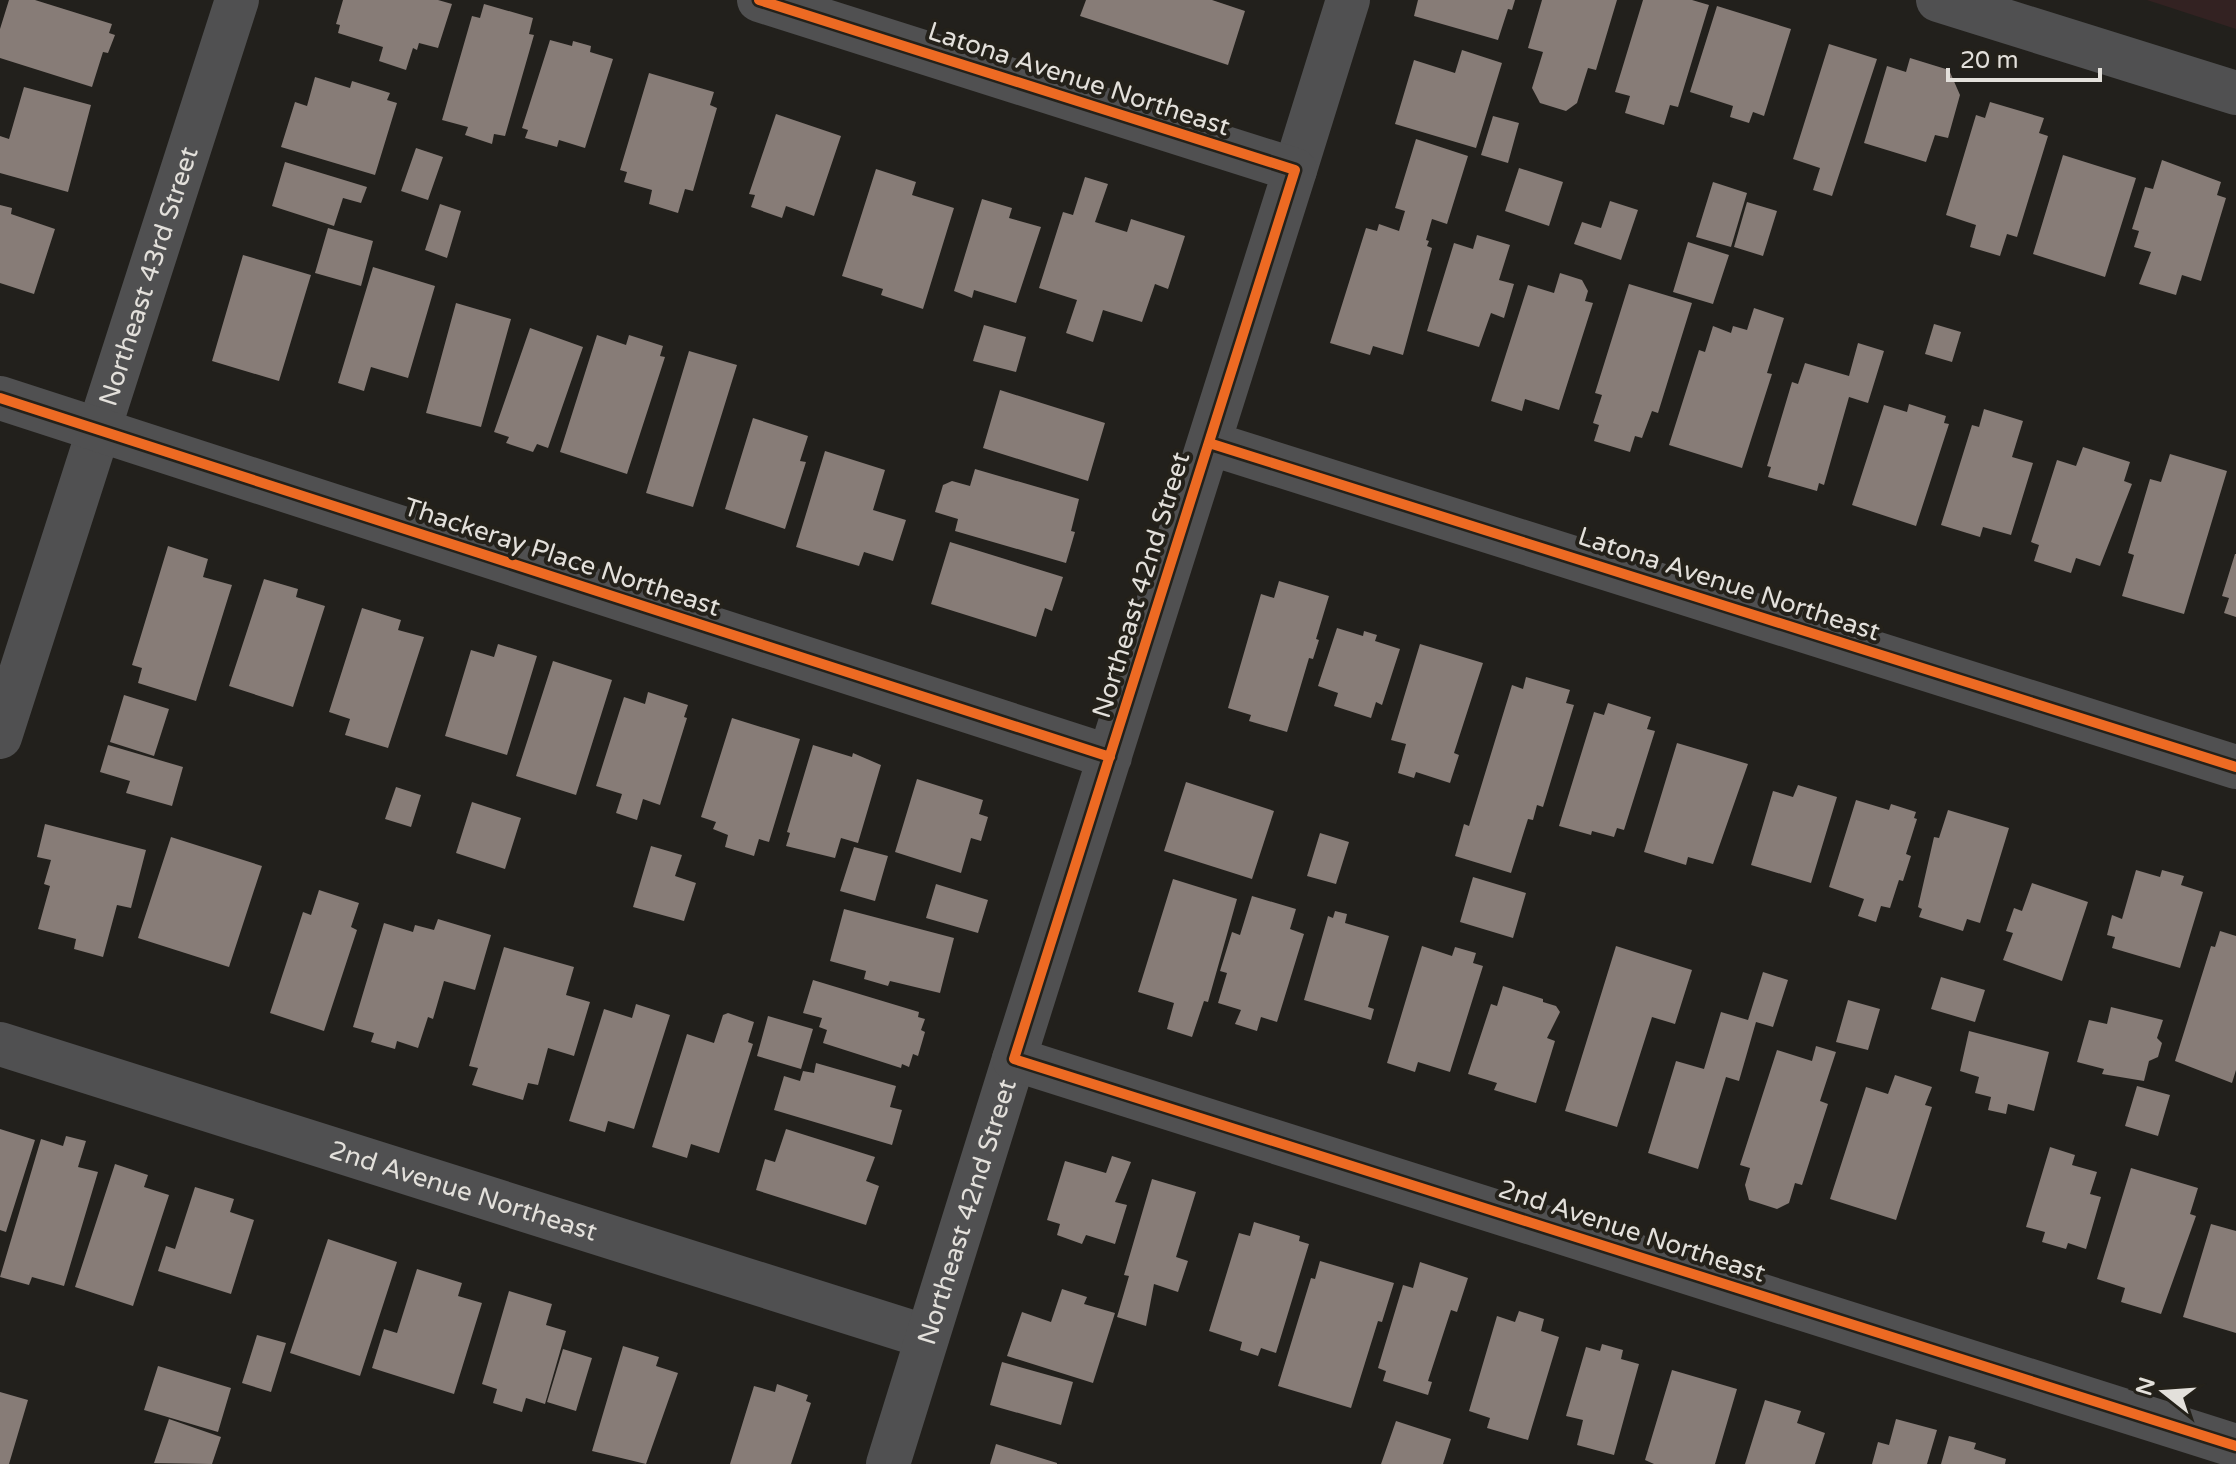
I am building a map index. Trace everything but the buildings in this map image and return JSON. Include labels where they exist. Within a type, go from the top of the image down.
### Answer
[{"type":"street","name":"Northeast 43rd Street","points":[[0,737],[237,0]]},
{"type":"street","name":"Latona Avenue Northeast","points":[[759,0],[1295,170]]},
{"type":"street","name":"Northeast 42nd Street","points":[[888,1464],[1348,0]]},
{"type":"street","points":[[1938,0],[2236,93]]},
{"type":"street","name":"Thackeray Place Northeast","points":[[0,398],[1110,757]]},
{"type":"street","name":"Latona Avenue Northeast","points":[[1209,443],[2236,767]]},
{"type":"street","name":"2nd Avenue Northeast","points":[[0,1044],[927,1337]]},
{"type":"street","name":"2nd Avenue Northeast","points":[[1014,1059],[2236,1446]]},
{"type":"shaded area","points":[[2147,0],[2236,0],[2236,29]]},
{"type":"cycle path","points":[[759,0],[1295,170],[1014,1059],[2236,1446]]},
{"type":"cycle path","points":[[0,398],[1110,757]]},
{"type":"cycle path","points":[[1209,443],[2236,767]]}]
